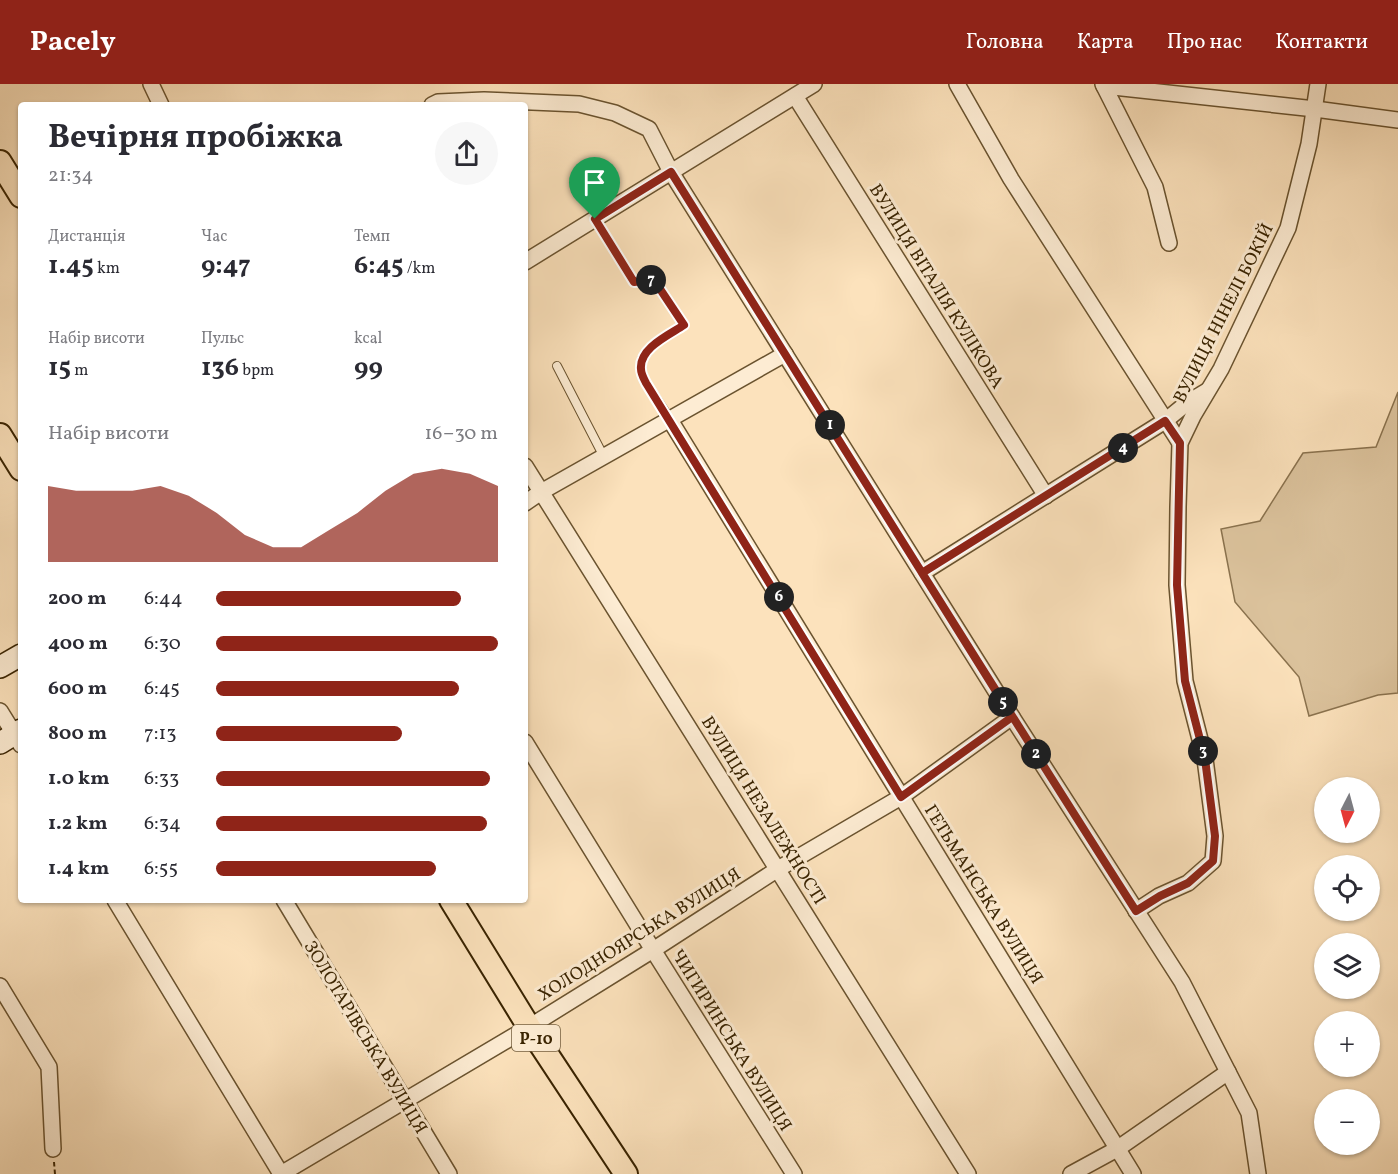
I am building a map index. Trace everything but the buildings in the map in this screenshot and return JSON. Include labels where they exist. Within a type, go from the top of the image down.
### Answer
[{"type":"main road","points":[[0,162],[18,191]]},
{"type":"main road","points":[[0,435],[18,464]]},
{"type":"main road","points":[[0,668],[18,657]]},
{"type":"main road","name":"Р-10","points":[[453,903],[529,1027],[626,1174]]},
{"type":"street","points":[[151,84],[160,102]]},
{"type":"street","points":[[528,259],[814,84]]},
{"type":"street","points":[[957,84],[1011,179],[1180,443]]},
{"type":"street","name":"ВУЛИЦЯ НІНЕЛІ БОКІЙ","points":[[1136,911],[1160,896],[1188,883],[1213,861],[1215,836],[1205,759],[1185,681],[1177,585],[1180,443],[1221,369],[1288,228],[1309,144],[1318,84]]},
{"type":"street","points":[[1104,85],[1398,120]]},
{"type":"street","points":[[1104,85],[1155,187],[1169,243]]},
{"type":"street","name":"ВУЛИЦЯ ВІТАЛІЯ КУЛІКОВА","points":[[795,96],[1046,496]]},
{"type":"street","points":[[438,102],[484,100],[579,104],[615,113],[649,129],[671,172],[1012,717],[1182,982],[1249,1113],[1258,1174]]},
{"type":"street","points":[[528,501],[785,354]]},
{"type":"street","points":[[922,573],[1165,421],[1187,403],[1210,389]]},
{"type":"street","name":"ГЕТЬМАНСЬКА ВУЛИЦЯ","points":[[670,420],[1133,1174]]},
{"type":"street","name":"ВУЛИЦЯ НЕЗАЛЕЖНОСТІ","points":[[528,471],[968,1174]]},
{"type":"street","points":[[0,711],[14,738]]},
{"type":"street","name":"ХОЛОДНОЯРСЬКА ВУЛИЦЯ","points":[[281,1174],[529,1027],[778,869],[901,797],[1012,717]]},
{"type":"street","name":"ЧИГИРИНСЬКА ВУЛИЦЯ","points":[[528,747],[794,1174]]},
{"type":"street","points":[[117,903],[281,1174]]},
{"type":"street","name":"ЗОЛОТАРІВСЬКА ВУЛИЦЯ","points":[[286,903],[449,1174]]},
{"type":"street","points":[[0,986],[49,1067],[53,1149]]},
{"type":"street","points":[[1071,1174],[1117,1149],[1228,1072]]},
{"type":"lane","points":[[595,219],[634,282],[654,280],[684,325],[654,344],[642,359],[641,371],[646,383],[670,420]]},
{"type":"lane","points":[[557,366],[604,457]]},
{"type":"shaded area","points":[[1398,392],[1398,693],[1378,695],[1309,716],[1299,677],[1235,602],[1221,529],[1260,521],[1303,453],[1376,447]]},
{"type":"route","points":[[595,219],[634,282],[654,280],[684,325],[654,344],[642,359],[641,371],[646,383],[901,797],[1012,717],[922,573],[1165,421],[1180,443],[1177,585],[1185,681],[1205,759],[1215,836],[1213,861],[1188,883],[1160,896],[1136,911],[1012,717],[671,172],[595,219]]}]
